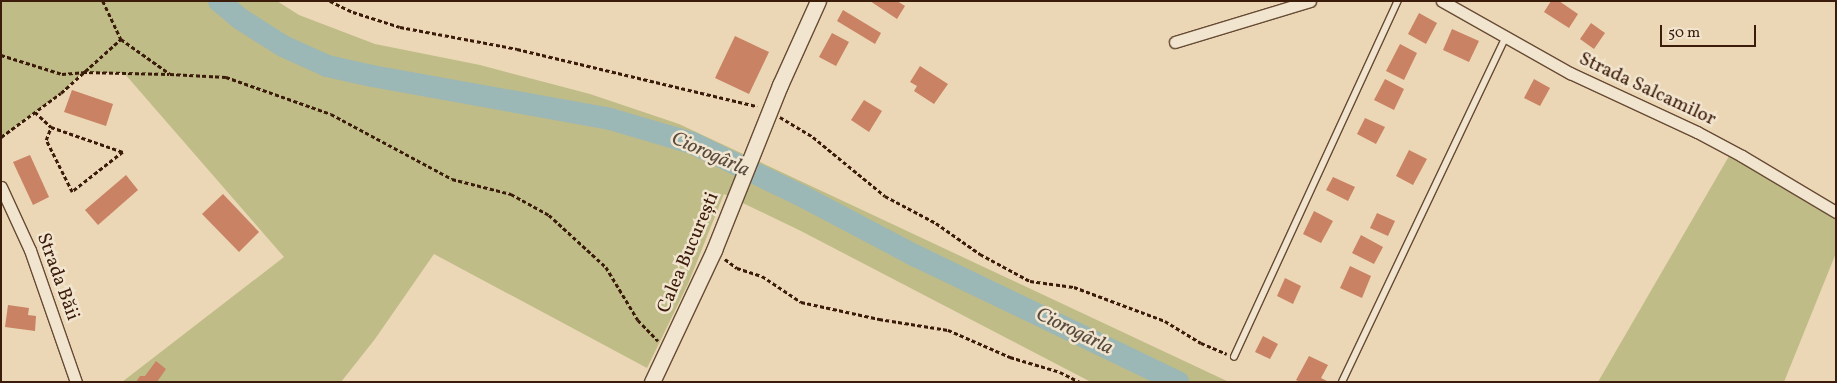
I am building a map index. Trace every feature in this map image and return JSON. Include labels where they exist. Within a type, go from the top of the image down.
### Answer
[{"type":"main road","name":"Calea București","points":[[652,382],[714,250],[767,117],[818,1]]},
{"type":"street","points":[[1175,42],[1310,1]]},
{"type":"street","name":"Strada Salcamilor","points":[[1442,1],[1587,82],[1697,132],[1742,156],[1836,212]]},
{"type":"street","name":"Strada Băii","points":[[1,187],[30,250],[76,382]]},
{"type":"lane","points":[[1234,357],[1398,1]]},
{"type":"lane","points":[[1342,382],[1506,37]]},
{"type":"path","points":[[103,1],[121,39],[170,74]]},
{"type":"path","points":[[330,1],[353,12],[400,27],[517,48],[738,100],[767,117],[813,137],[885,196],[936,223],[980,254],[1030,281],[1074,287],[1102,297],[1165,321],[1201,342],[1234,357]]},
{"type":"path","points":[[1,137],[35,112],[121,39]]},
{"type":"path","points":[[1,55],[62,74],[83,72],[226,77],[313,107],[368,132],[452,179],[511,194],[550,216],[606,267],[638,320],[649,334],[668,350]]},
{"type":"path","points":[[35,112],[51,127],[123,152],[72,192],[46,140],[51,127]]},
{"type":"path","points":[[714,250],[737,268],[762,276],[801,302],[879,320],[948,330],[1010,357],[1060,372],[1080,382]]},
{"type":"shaded area","points":[[1,1],[277,1],[299,15],[375,44],[480,65],[590,94],[679,124],[1229,382],[1091,382],[799,230],[724,194],[688,284],[647,368],[434,254],[375,339],[341,382],[122,382],[284,257],[124,73],[83,72],[61,93],[1,137]]},
{"type":"shaded area","points":[[1732,151],[1836,212],[1836,253],[1784,382],[1598,382]]},
{"type":"building","points":[[870,1],[897,1],[905,6],[897,19]]},
{"type":"building","points":[[1551,1],[1559,1],[1578,14],[1569,28],[1544,12]]},
{"type":"building","points":[[843,10],[881,33],[875,44],[837,21]]},
{"type":"building","points":[[1419,13],[1437,23],[1426,44],[1408,34]]},
{"type":"building","points":[[1591,23],[1605,33],[1594,49],[1580,39]]},
{"type":"building","points":[[1452,29],[1479,41],[1469,62],[1443,50]]},
{"type":"building","points":[[832,33],[849,42],[836,66],[819,57]]},
{"type":"building","points":[[735,36],[769,52],[749,94],[715,78]]},
{"type":"building","points":[[1400,44],[1417,53],[1404,80],[1386,71]]},
{"type":"building","points":[[920,66],[948,84],[934,104],[914,91],[917,86],[910,82]]},
{"type":"building","points":[[1385,79],[1404,89],[1394,110],[1374,100]]},
{"type":"building","points":[[1534,79],[1550,88],[1540,106],[1524,98]]},
{"type":"building","points":[[72,90],[113,104],[106,126],[64,112]]},
{"type":"building","points":[[864,100],[882,111],[869,132],[851,120]]},
{"type":"building","points":[[1365,118],[1385,127],[1376,144],[1357,134]]},
{"type":"building","points":[[1409,150],[1427,159],[1413,185],[1396,176]]},
{"type":"building","points":[[30,155],[49,197],[33,205],[13,162]]},
{"type":"building","points":[[126,175],[138,190],[98,225],[85,210]]},
{"type":"building","points":[[1333,177],[1355,187],[1348,201],[1326,190]]},
{"type":"building","points":[[223,194],[259,232],[239,252],[202,214]]},
{"type":"building","points":[[1314,211],[1333,221],[1321,243],[1303,234]]},
{"type":"building","points":[[1377,213],[1395,221],[1388,236],[1370,228]]},
{"type":"building","points":[[1361,235],[1383,247],[1374,264],[1352,253]]},
{"type":"building","points":[[1350,266],[1371,276],[1362,298],[1340,288]]},
{"type":"building","points":[[1285,278],[1301,286],[1293,304],[1277,296]]},
{"type":"building","points":[[8,305],[29,308],[28,315],[36,316],[35,331],[5,327]]},
{"type":"building","points":[[1263,336],[1278,344],[1270,359],[1255,352]]},
{"type":"building","points":[[1309,356],[1328,365],[1321,378],[1329,382],[1300,382],[1296,380]]},
{"type":"building","points":[[156,361],[166,369],[157,382],[136,382],[140,376],[145,376]]},
{"type":"waterway","name":"Ciorogârla","points":[[219,1],[242,20],[283,46],[327,66],[372,76],[610,119],[692,143],[802,196],[916,256],[1178,382]]}]
